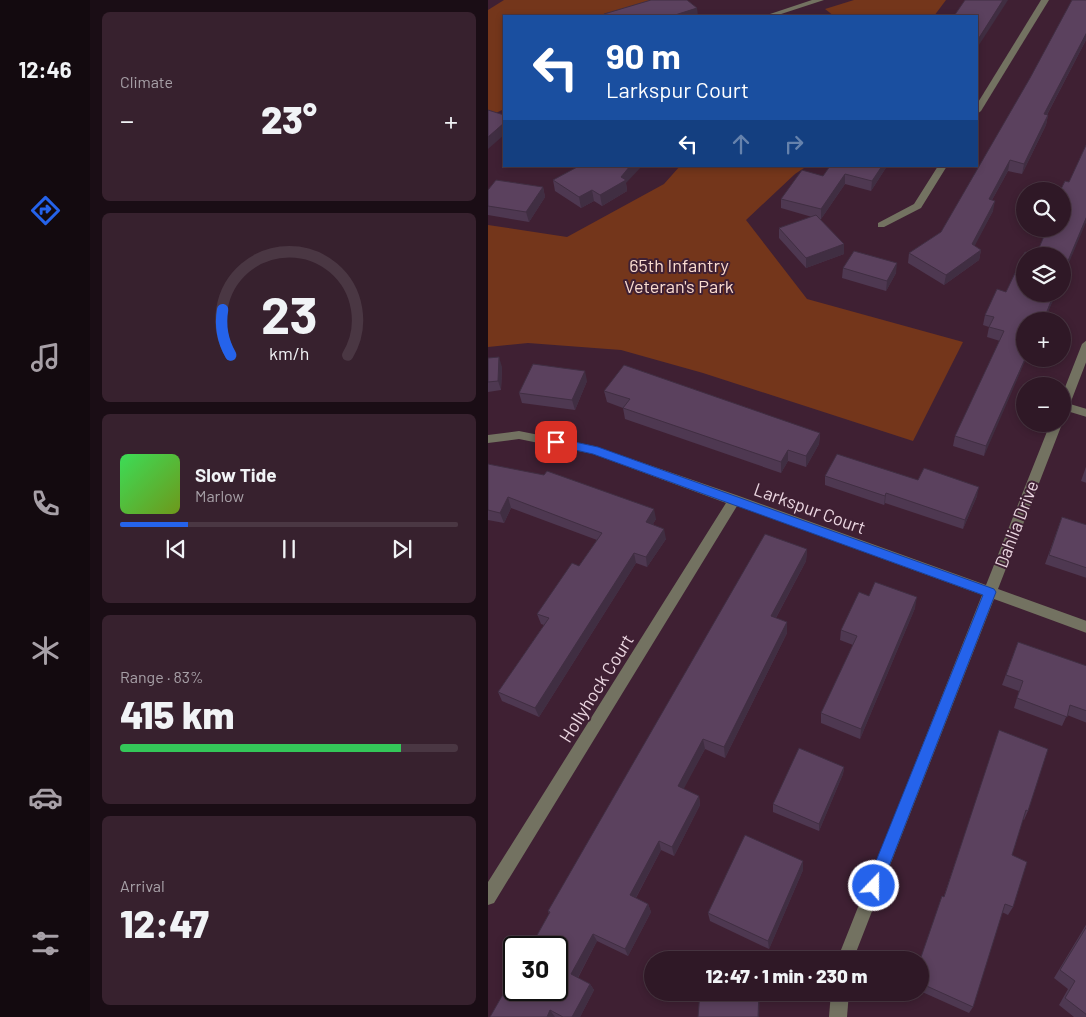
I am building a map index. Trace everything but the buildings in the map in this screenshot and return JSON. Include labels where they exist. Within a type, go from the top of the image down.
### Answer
[{"type":"street","points":[[771,15],[820,0]]},
{"type":"street","points":[[978,109],[1045,0]]},
{"type":"street","points":[[881,225],[918,206],[942,167]]},
{"type":"street","points":[[1071,384],[1086,344]]},
{"type":"street","points":[[1071,410],[1086,413]]},
{"type":"street","name":"Dahlia Drive","points":[[849,951],[1053,432]]},
{"type":"street","name":"Larkspur Court","points":[[488,439],[519,435],[594,450],[735,499],[1086,627]]},
{"type":"street","name":"Hollyhock Court","points":[[488,897],[735,499]]},
{"type":"street","points":[[838,1017],[839,1001]]},
{"type":"green space","points":[[504,0],[655,0],[621,15],[503,15],[503,110],[488,117],[488,10]]},
{"type":"green space","points":[[854,0],[946,0],[935,15],[833,15],[825,9]]},
{"type":"green space","name":"65th Infantry Veteran's Park","points":[[679,167],[806,167],[795,174],[746,220],[807,299],[963,342],[913,441],[703,373],[621,350],[528,343],[488,347],[488,225],[567,237],[664,184]]},
{"type":"route","points":[[556,442],[594,450],[990,592],[874,886]]}]
